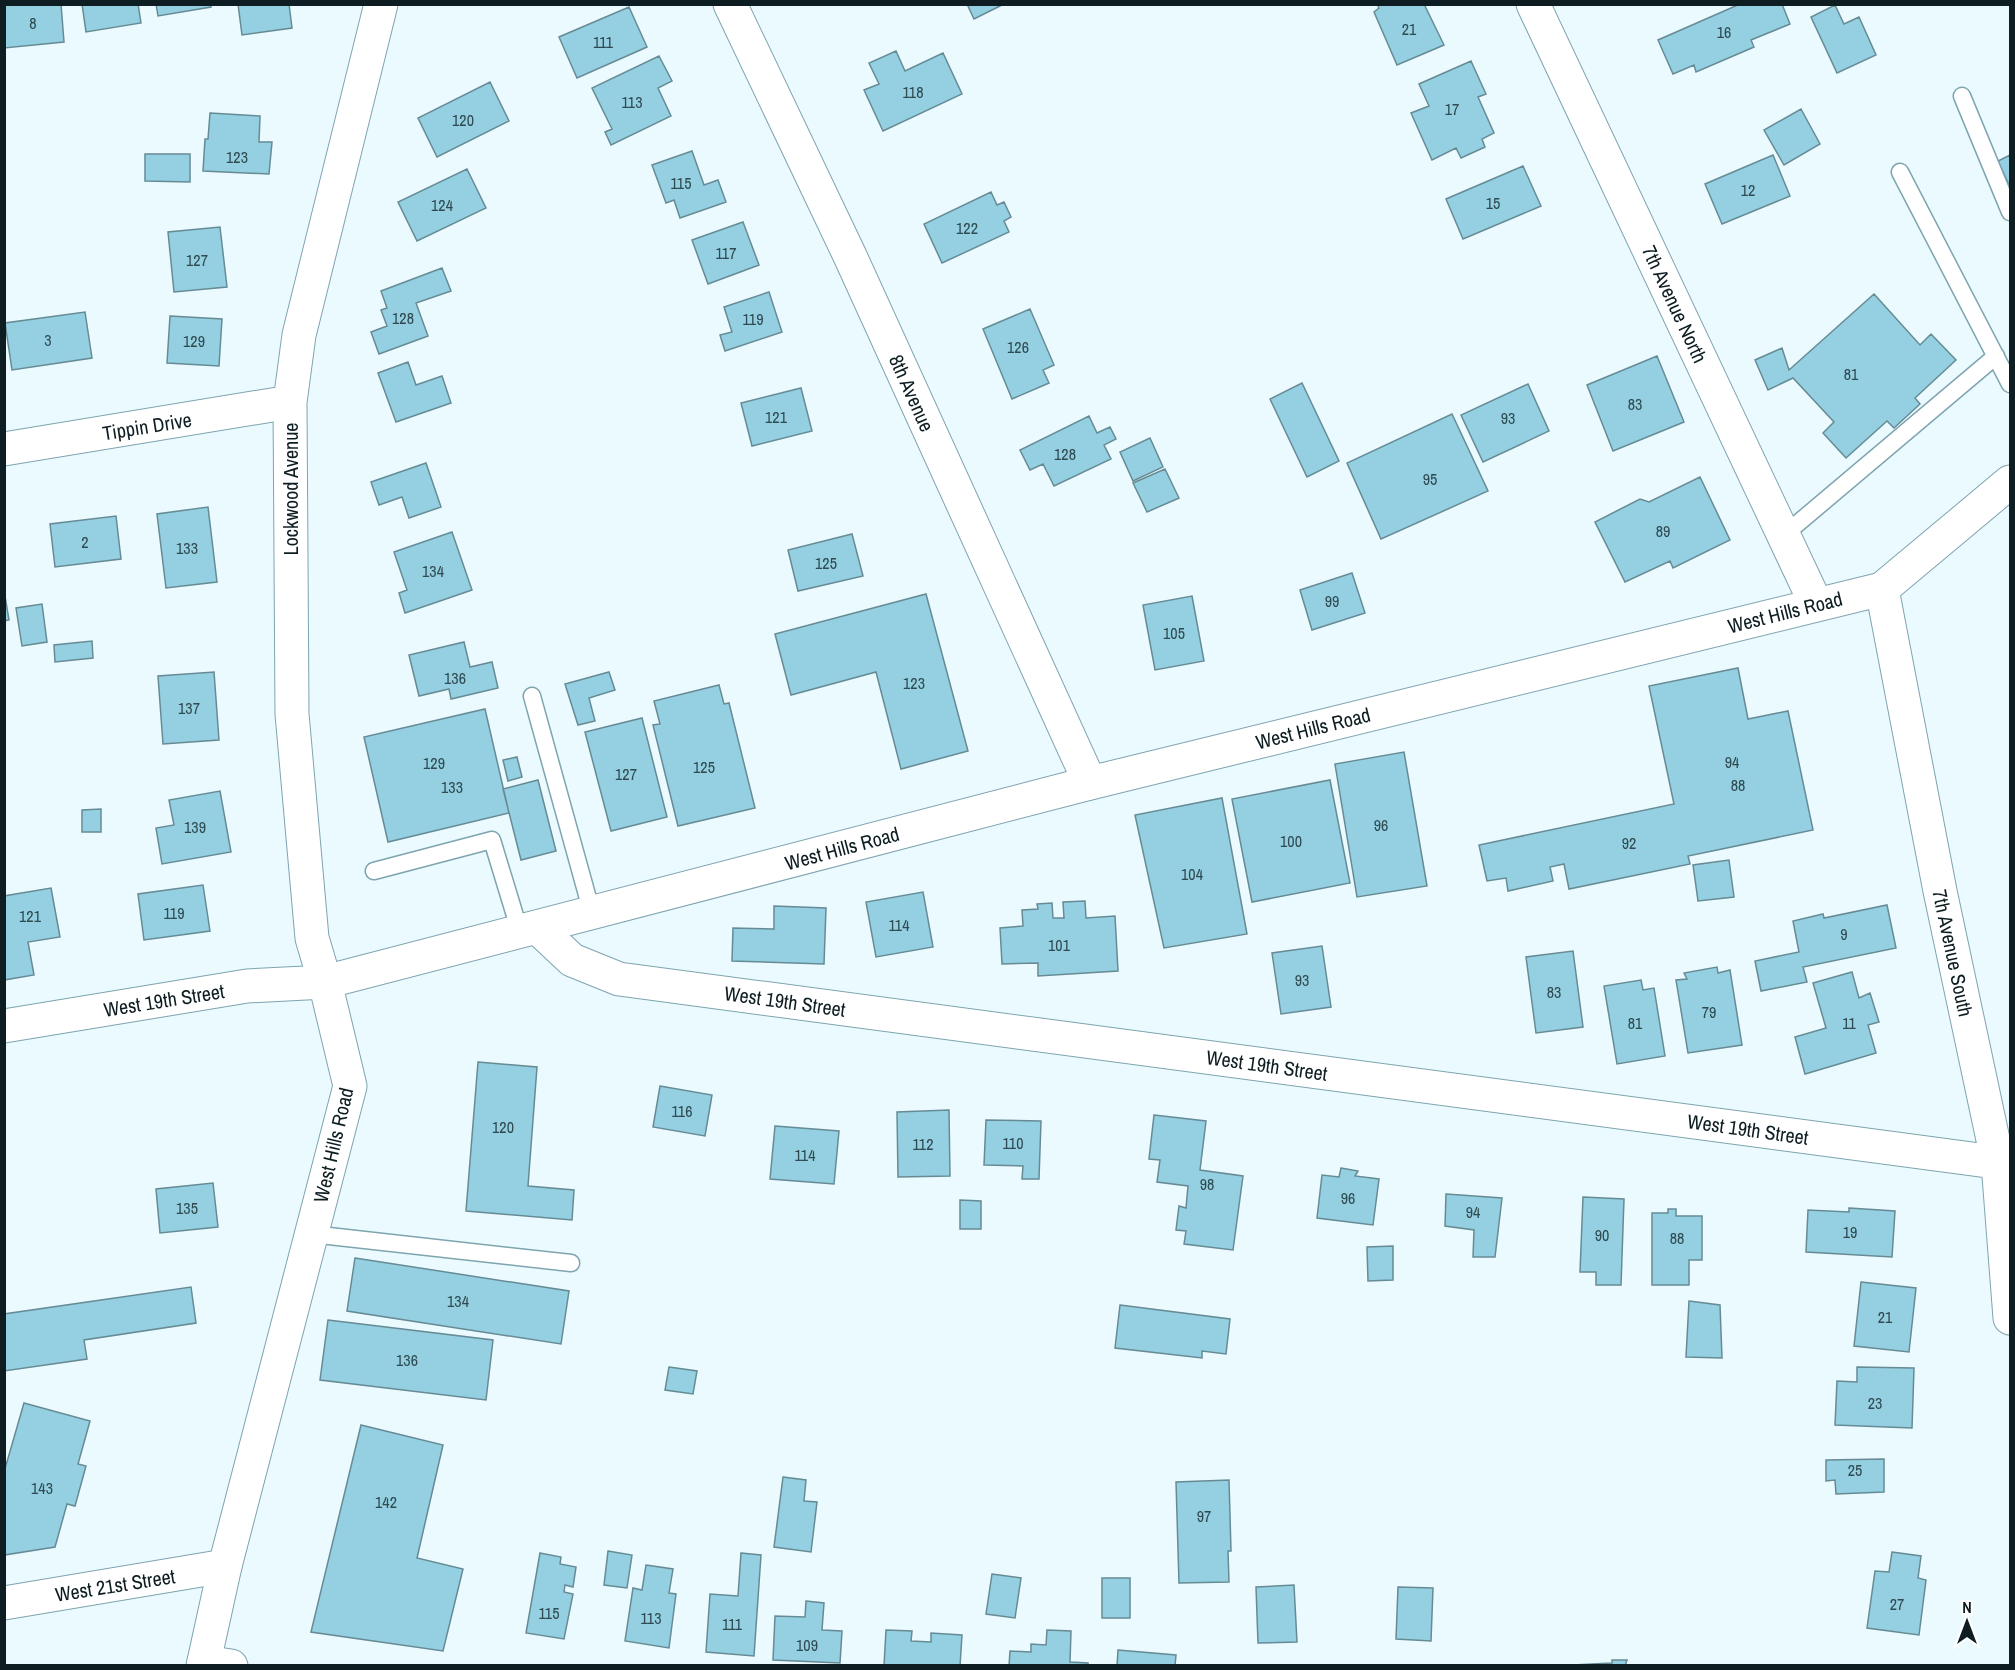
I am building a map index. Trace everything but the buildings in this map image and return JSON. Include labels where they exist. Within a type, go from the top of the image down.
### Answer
[{"type":"street","name":"Lockwood Avenue","points":[[325,982],[312,938],[292,714],[290,402],[299,335],[381,4]]},
{"type":"street","name":"8th Avenue","points":[[730,4],[850,256],[1090,783]]},
{"type":"street","name":"7th Avenue North","points":[[1533,4],[1816,604]]},
{"type":"street","name":"Tippin Drive","points":[[4,449],[290,402]]},
{"type":"street","name":"West Hills Road","points":[[213,1664],[225,1566],[350,1086],[325,982],[1090,783],[1882,589],[2010,482]]},
{"type":"street","name":"7th Avenue South","points":[[1882,589],[1940,891],[2004,1163],[2010,1318]]},
{"type":"street","name":"West 19th Street","points":[[529,930],[572,960],[620,979],[2004,1163]]},
{"type":"street","name":"West 19th Street","points":[[4,1026],[247,986],[325,982]]},
{"type":"street","name":"West 21st Street","points":[[4,1603],[225,1566]]},
{"type":"lane","points":[[1962,96],[2010,212]]},
{"type":"lane","points":[[1900,172],[2010,384]]},
{"type":"lane","points":[[1784,535],[1996,356]]},
{"type":"lane","points":[[532,696],[592,914]]},
{"type":"lane","points":[[374,871],[492,840],[529,930]]},
{"type":"lane","points":[[311,1234],[571,1263]]}]
